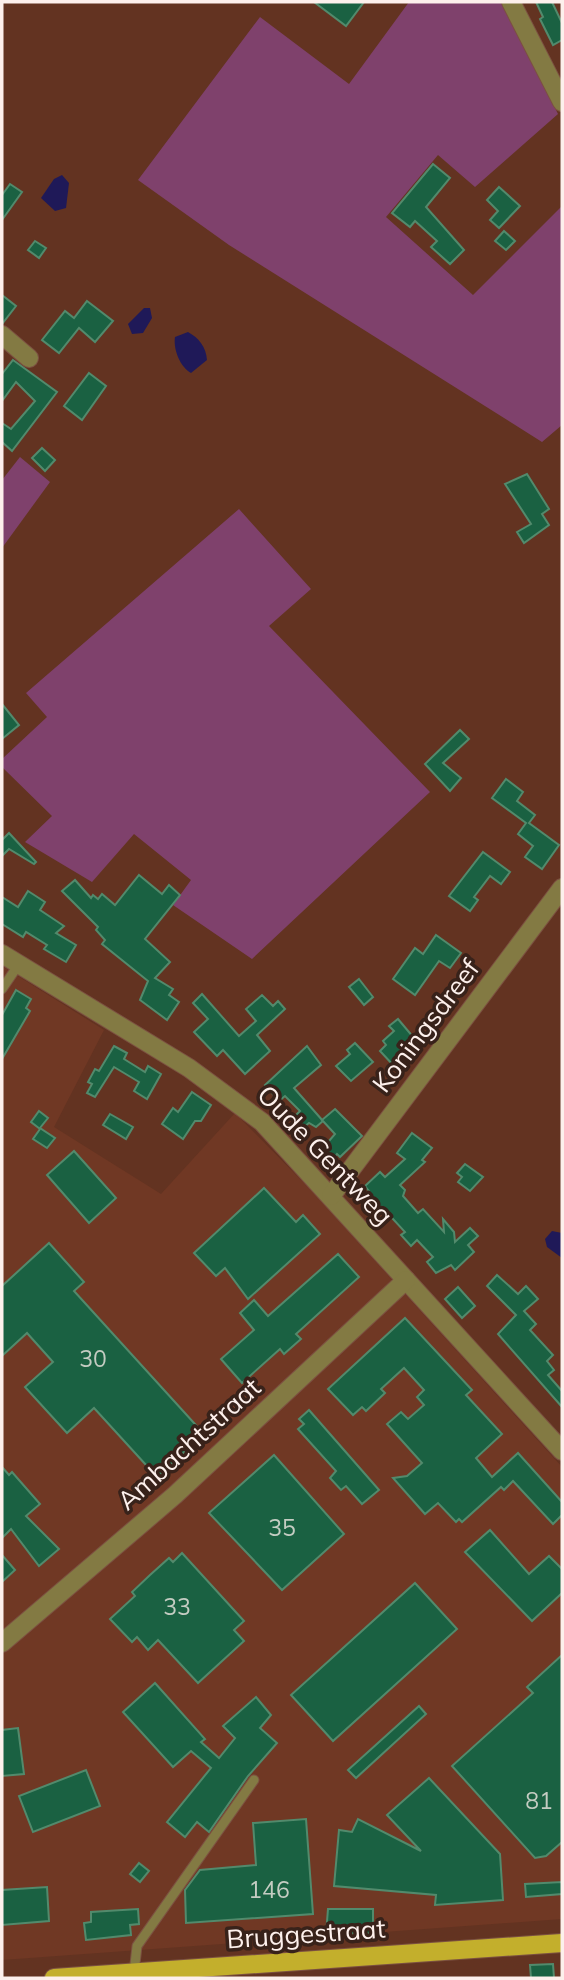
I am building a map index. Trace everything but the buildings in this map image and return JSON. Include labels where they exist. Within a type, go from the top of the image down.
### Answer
[{"type":"main road","name":"Bruggestraat","points":[[54,1978],[561,1948]]},
{"type":"street","points":[[511,2],[562,102]]},
{"type":"street","points":[[2,335],[29,358]]},
{"type":"street","name":"Koningsdreef","points":[[331,1196],[562,888]]},
{"type":"street","name":"Oude Gentweg","points":[[2,954],[190,1068],[238,1101],[262,1122],[562,1451]]},
{"type":"street","name":"Ambachtstraat","points":[[2,1643],[175,1494],[406,1280]]},
{"type":"lane","points":[[2,989],[19,964]]},
{"type":"lane","points":[[134,1973],[137,1946],[254,1780]]},
{"type":"shaded area","points":[[409,2],[503,2],[558,114],[475,187],[438,155],[386,217],[473,295],[562,206],[562,425],[542,442],[229,245],[138,180],[260,17],[349,84]]},
{"type":"shaded area","points":[[62,175],[69,183],[66,208],[55,211],[41,198],[54,179]]},
{"type":"shaded area","points":[[144,308],[150,308],[152,318],[143,333],[132,334],[128,324]]},
{"type":"shaded area","points":[[188,332],[201,343],[207,360],[191,373],[181,362],[175,342],[175,337]]},
{"type":"shaded area","points":[[20,457],[50,482],[2,548],[2,480]]},
{"type":"shaded area","points":[[239,509],[311,589],[269,626],[430,792],[252,959],[173,905],[191,880],[134,834],[92,882],[25,842],[52,816],[2,767],[2,759],[47,717],[26,693]]},
{"type":"shaded area","points":[[2,966],[104,1030],[54,1127],[161,1194],[235,1113],[308,1187],[562,1467],[562,1919],[2,1960]]},
{"type":"shaded area","points":[[552,1231],[562,1233],[562,1258],[547,1247],[545,1239]]}]
